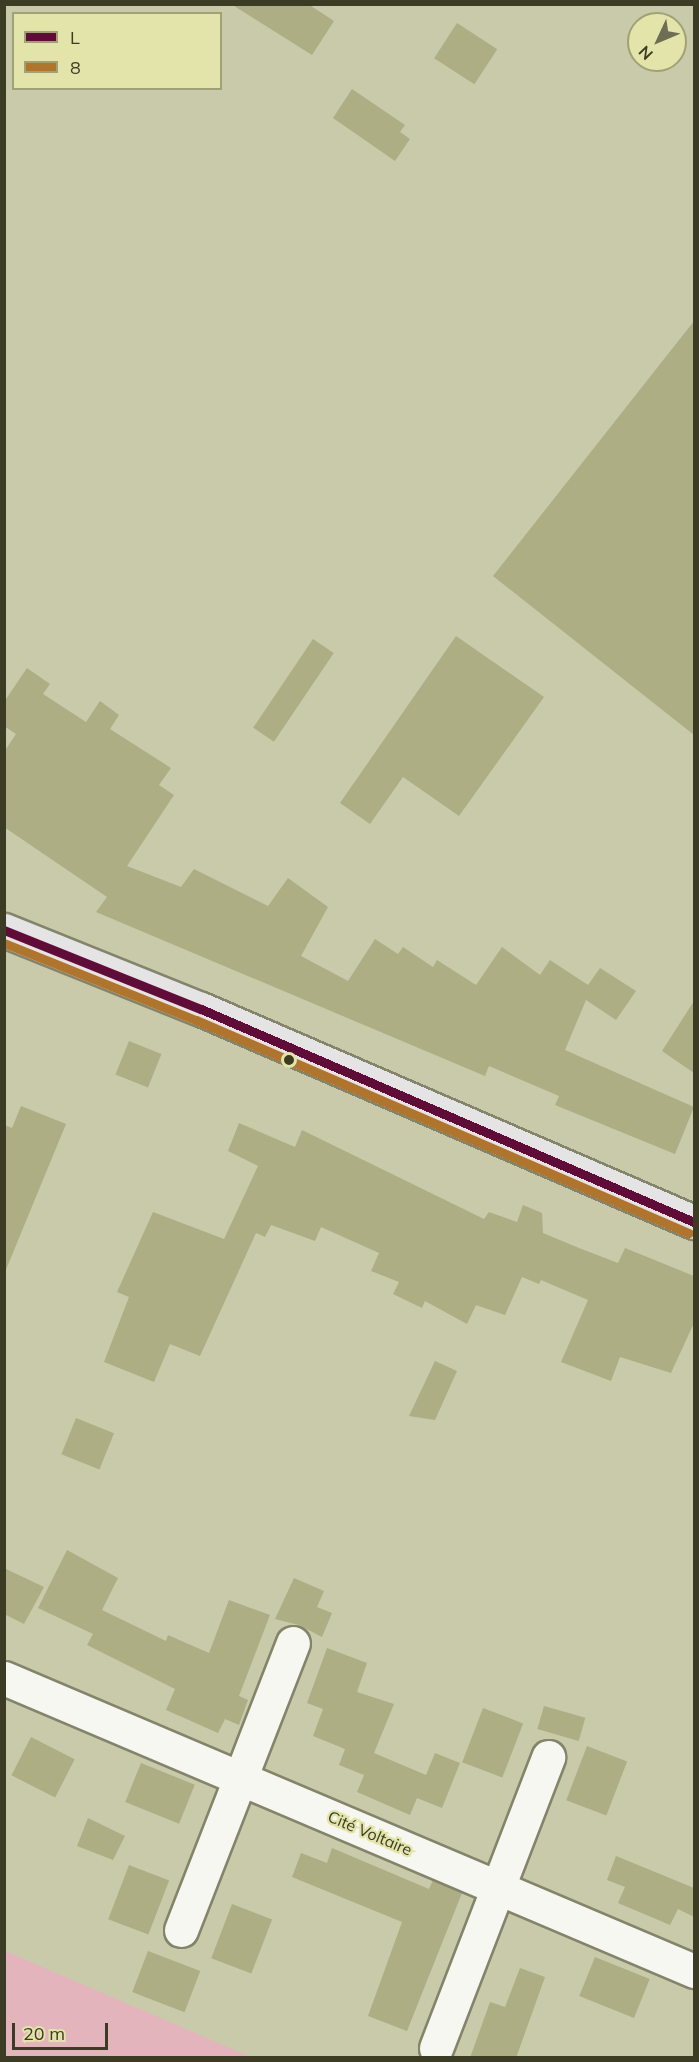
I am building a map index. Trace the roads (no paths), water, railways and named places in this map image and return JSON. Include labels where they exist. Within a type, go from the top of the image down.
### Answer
[{"type":"main road","points":[[4,930],[201,1009],[694,1222]]},
{"type":"street","points":[[182,1930],[293,1643]]},
{"type":"street","name":"Cité Voltaire","points":[[4,1678],[694,1971]]},
{"type":"street","points":[[436,2048],[548,1757]]}]
